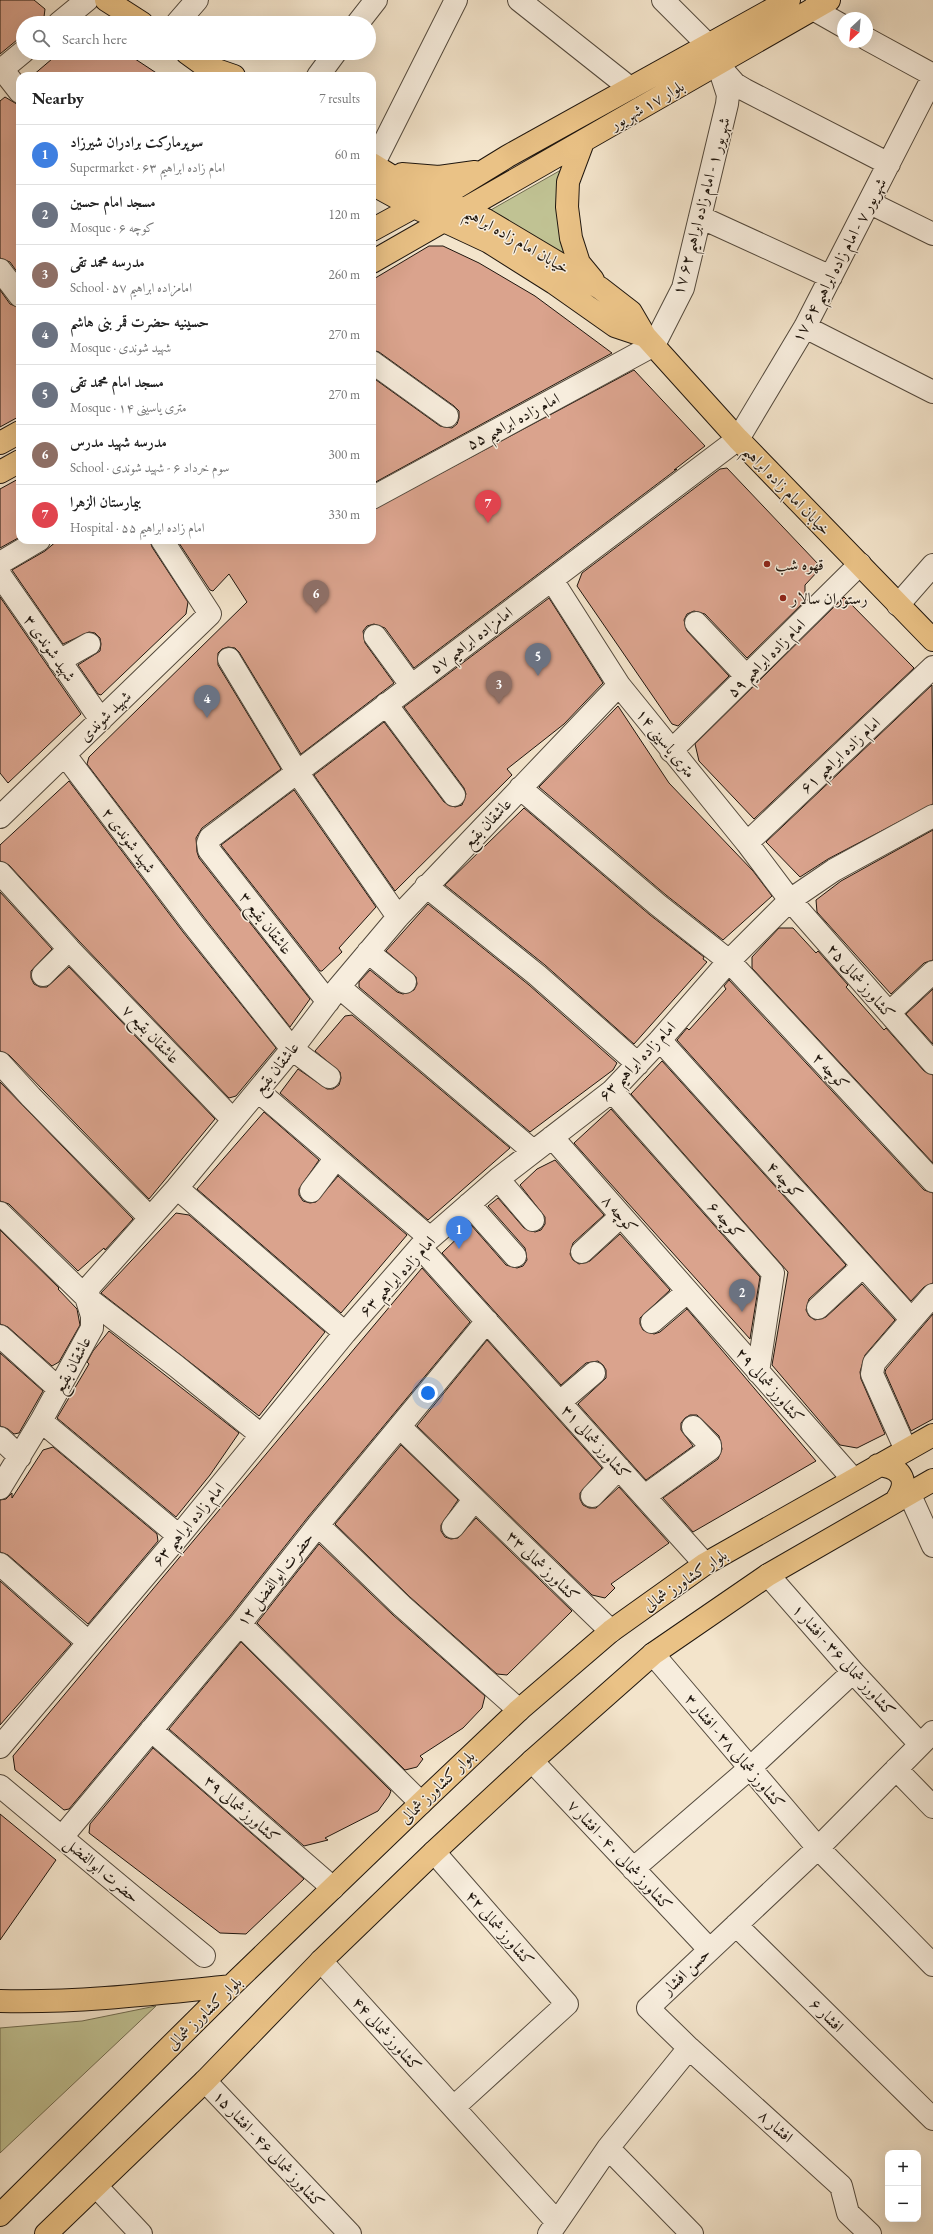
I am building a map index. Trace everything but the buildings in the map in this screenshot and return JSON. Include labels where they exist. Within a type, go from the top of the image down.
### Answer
[{"type":"main road","points":[[106,0],[131,16]]},
{"type":"main road","name":"بلوار ۱۷ شهریور","points":[[376,228],[488,169],[508,156],[789,0]]},
{"type":"main road","name":"بلوار ۱۷ شهریور","points":[[376,260],[464,210],[525,173],[821,5]]},
{"type":"main road","points":[[196,60],[209,71]]},
{"type":"main road","points":[[582,142],[568,182],[567,207],[570,238],[578,263],[600,288]]},
{"type":"main road","points":[[508,156],[511,165],[517,171],[525,173]]},
{"type":"main road","points":[[376,170],[404,175],[439,177],[488,169]]},
{"type":"main road","name":"خیابان امام زاده ابراهیم","points":[[376,171],[438,196],[486,220],[600,288],[631,312],[649,341],[738,439],[933,640]]},
{"type":"main road","name":"خیابان امام زاده ابراهیم","points":[[376,172],[414,207],[489,242],[554,283],[615,326],[649,341]]},
{"type":"main road","points":[[0,443],[16,434]]},
{"type":"main road","points":[[0,472],[16,463]]},
{"type":"main road","name":"بلوار کشاورز شمالی","points":[[0,2215],[231,1986],[518,1710],[611,1631],[705,1564],[933,1435]]},
{"type":"main road","points":[[878,1465],[889,1466],[896,1469],[902,1476],[903,1496]]},
{"type":"main road","points":[[46,2234],[205,2082],[321,1961],[434,1852],[532,1761],[653,1654],[768,1575],[933,1480]]},
{"type":"main road","points":[[0,2001],[42,2002],[99,1999],[231,1986]]},
{"type":"street","points":[[68,16],[87,0]]},
{"type":"street","points":[[183,16],[196,0]]},
{"type":"street","points":[[363,16],[376,0]]},
{"type":"street","points":[[376,166],[456,0]]},
{"type":"street","points":[[519,0],[630,88]]},
{"type":"street","points":[[673,4],[708,44]]},
{"type":"street","points":[[821,5],[837,20]]},
{"type":"street","points":[[873,42],[933,76]]},
{"type":"street","points":[[16,58],[1,70],[16,87]]},
{"type":"street","points":[[321,72],[330,60]]},
{"type":"street","points":[[718,64],[735,84],[745,90],[889,164]]},
{"type":"street","name":"۱۷ شهریور ۱ - امام زاده ابراهیم ۶۲","points":[[649,341],[683,288],[727,104],[728,95],[718,64]]},
{"type":"street","name":"۱۷ شهریور ۷ - امام زاده ابراهیم ۶۴","points":[[738,439],[806,327],[870,204],[889,164],[928,100],[933,76]]},
{"type":"street","points":[[870,204],[933,234]]},
{"type":"street","points":[[700,217],[831,277]]},
{"type":"street","points":[[0,270],[16,291]]},
{"type":"street","points":[[806,327],[933,392]]},
{"type":"street","name":"امام زاده ابراهیم ۵۵","points":[[376,496],[649,341]]},
{"type":"street","points":[[376,365],[447,416]]},
{"type":"street","name":"امامزاده ابراهیم ۵۷","points":[[208,844],[210,838],[738,439]]},
{"type":"street","points":[[0,563],[31,544]]},
{"type":"street","name":"شهید شوندی","points":[[3,808],[65,755],[210,614],[165,544]]},
{"type":"street","name":"امام زاده ابراهیم ۵۹","points":[[671,750],[747,677],[860,564]]},
{"type":"street","points":[[898,605],[933,565]]},
{"type":"street","name":"شهید شوندی ۳","points":[[0,575],[101,720]]},
{"type":"street","name":"۱۴ متری یاسینی","points":[[552,580],[619,685],[748,843],[790,900]]},
{"type":"street","points":[[696,623],[747,677]]},
{"type":"street","points":[[375,636],[411,685]]},
{"type":"street","points":[[59,661],[89,644]]},
{"type":"street","points":[[230,659],[297,772],[398,917]]},
{"type":"street","name":"امام زاده ابراهیم ۶۱","points":[[748,843],[933,668]]},
{"type":"street","name":"عاشقان بقیع","points":[[0,1488],[41,1421],[92,1328],[92,1316],[86,1297],[90,1286],[177,1188],[258,1091],[292,1049],[333,994],[398,917],[619,685]]},
{"type":"street","points":[[386,704],[454,795]]},
{"type":"street","name":"شهید شوندی ۲","points":[[65,755],[193,924],[292,1049],[329,1077]]},
{"type":"street","name":"کوچه ۲","points":[[520,788],[658,906],[729,961],[933,1181]]},
{"type":"street","name":"امام زاده ابراهیم ۶۳","points":[[0,1747],[179,1536],[345,1333],[425,1243],[498,1179],[612,1091],[660,1040],[729,961],[790,900],[834,870],[933,816]]},
{"type":"street","name":"عاشقان بقیع ۳","points":[[208,844],[209,850],[333,994],[408,1047],[533,1151]]},
{"type":"street","name":"عاشقان بقیع ۷","points":[[0,873],[69,949],[233,1120]]},
{"type":"street","points":[[426,886],[519,961],[638,1064]]},
{"type":"street","name":"کشاورز شمالی ۲۵","points":[[790,900],[933,1063]]},
{"type":"street","points":[[43,975],[69,949]]},
{"type":"street","points":[[368,952],[405,982]]},
{"type":"street","points":[[889,1012],[933,972]]},
{"type":"street","name":"کوچه ۴","points":[[660,1040],[911,1319]]},
{"type":"street","points":[[0,1063],[30,1097],[150,1218]]},
{"type":"street","name":"کشاورز شمالی ۳۱","points":[[258,1091],[336,1158],[425,1243],[487,1320],[705,1564]]},
{"type":"street","name":"کوچه ۶","points":[[612,1091],[774,1274],[758,1372]]},
{"type":"street","name":"کوچه ۸","points":[[552,1137],[687,1292]]},
{"type":"street","points":[[311,1191],[336,1158]]},
{"type":"street","points":[[498,1179],[533,1220]]},
{"type":"street","points":[[177,1188],[262,1263],[345,1333]]},
{"type":"street","points":[[469,1204],[515,1256]]},
{"type":"street","points":[[0,1213],[86,1297],[176,1366],[261,1435]]},
{"type":"street","points":[[582,1252],[621,1216]]},
{"type":"street","points":[[818,1308],[863,1266]]},
{"type":"street","points":[[652,1322],[687,1292]]},
{"type":"street","name":"کشاورز شمالی ۲۹","points":[[687,1292],[853,1479]]},
{"type":"street","points":[[906,1450],[872,1374],[872,1369],[874,1363],[933,1295]]},
{"type":"street","name":"حضرت ابوالفضل ۱۲","points":[[62,1837],[240,1624],[318,1525],[487,1320]]},
{"type":"street","points":[[0,1336],[59,1389]]},
{"type":"street","points":[[560,1402],[594,1373]]},
{"type":"street","points":[[41,1421],[179,1536]]},
{"type":"street","points":[[400,1427],[474,1500],[453,1527]]},
{"type":"street","points":[[645,1496],[710,1449],[710,1445],[693,1427]]},
{"type":"street","points":[[0,1438],[20,1457]]},
{"type":"street","points":[[592,1496],[619,1468]]},
{"type":"street","points":[[903,1496],[933,1546]]},
{"type":"street","name":"کشاورز شمالی ۳۳","points":[[474,1500],[611,1631]]},
{"type":"street","points":[[318,1525],[402,1606],[518,1710]]},
{"type":"street","points":[[0,1564],[88,1642]]},
{"type":"street","name":"کشاورز شمالی ۳۶ - افشار ۱","points":[[768,1575],[853,1672],[926,1738]]},
{"type":"street","points":[[240,1624],[421,1803]]},
{"type":"street","name":"کشاورز شمالی ۳۸ - افشار ۳","points":[[653,1654],[818,1848],[933,1965]]},
{"type":"street","points":[[633,1869],[750,1768],[853,1672]]},
{"type":"street","name":"کشاورز شمالی ۳۹","points":[[152,1730],[332,1888]]},
{"type":"street","name":"حسن افشار","points":[[689,2048],[648,2008],[818,1848],[926,1738]]},
{"type":"street","name":"کشاورز شمالی ۴۰ - افشار ۷","points":[[532,1761],[709,1949]]},
{"type":"street","points":[[896,1770],[933,1807]]},
{"type":"street","name":"حضرت ابوالفضل","points":[[0,1786],[204,1956]]},
{"type":"street","name":"کشاورز شمالی ۴۲","points":[[434,1852],[567,2004],[454,2107]]},
{"type":"street","name":"افشار ۶","points":[[736,1925],[925,2112]]},
{"type":"street","name":"کشاورز شمالی ۴۴","points":[[321,1961],[454,2107],[553,2228]]},
{"type":"street","points":[[553,2228],[608,2148],[689,2048]]},
{"type":"street","name":"افشار ۸","points":[[689,2048],[841,2186],[848,2213],[870,2234]]},
{"type":"street","name":"کشاورز شمالی ۴۶ - افشار ۱۵","points":[[205,2082],[350,2234]]},
{"type":"street","points":[[608,2148],[692,2234]]},
{"type":"street","points":[[96,2186],[141,2234]]},
{"type":"green space","points":[[568,166],[573,264],[489,211]]},
{"type":"green space","points":[[156,2006],[0,2153],[0,2028],[82,2021]]},
{"type":"place","name":"بیمارستان الزهرا","points":[[488,523]]},
{"type":"place","name":"قهوه شب","points":[[767,564]]},
{"type":"place","name":"رستوران سالار","points":[[783,598]]},
{"type":"place","name":"مدرسه شهید مدرس","points":[[316,613]]},
{"type":"place","name":"مسجد امام محمد تقی","points":[[538,676]]},
{"type":"place","name":"مدرسه محمد تقی","points":[[499,704]]},
{"type":"place","name":"حسینیه حضرت قمر بنی هاشم","points":[[207,718]]},
{"type":"place","name":"سوپرمارکت برادران شیرزاد","points":[[459,1249]]},
{"type":"place","name":"مسجد امام حسین","points":[[742,1312]]}]
